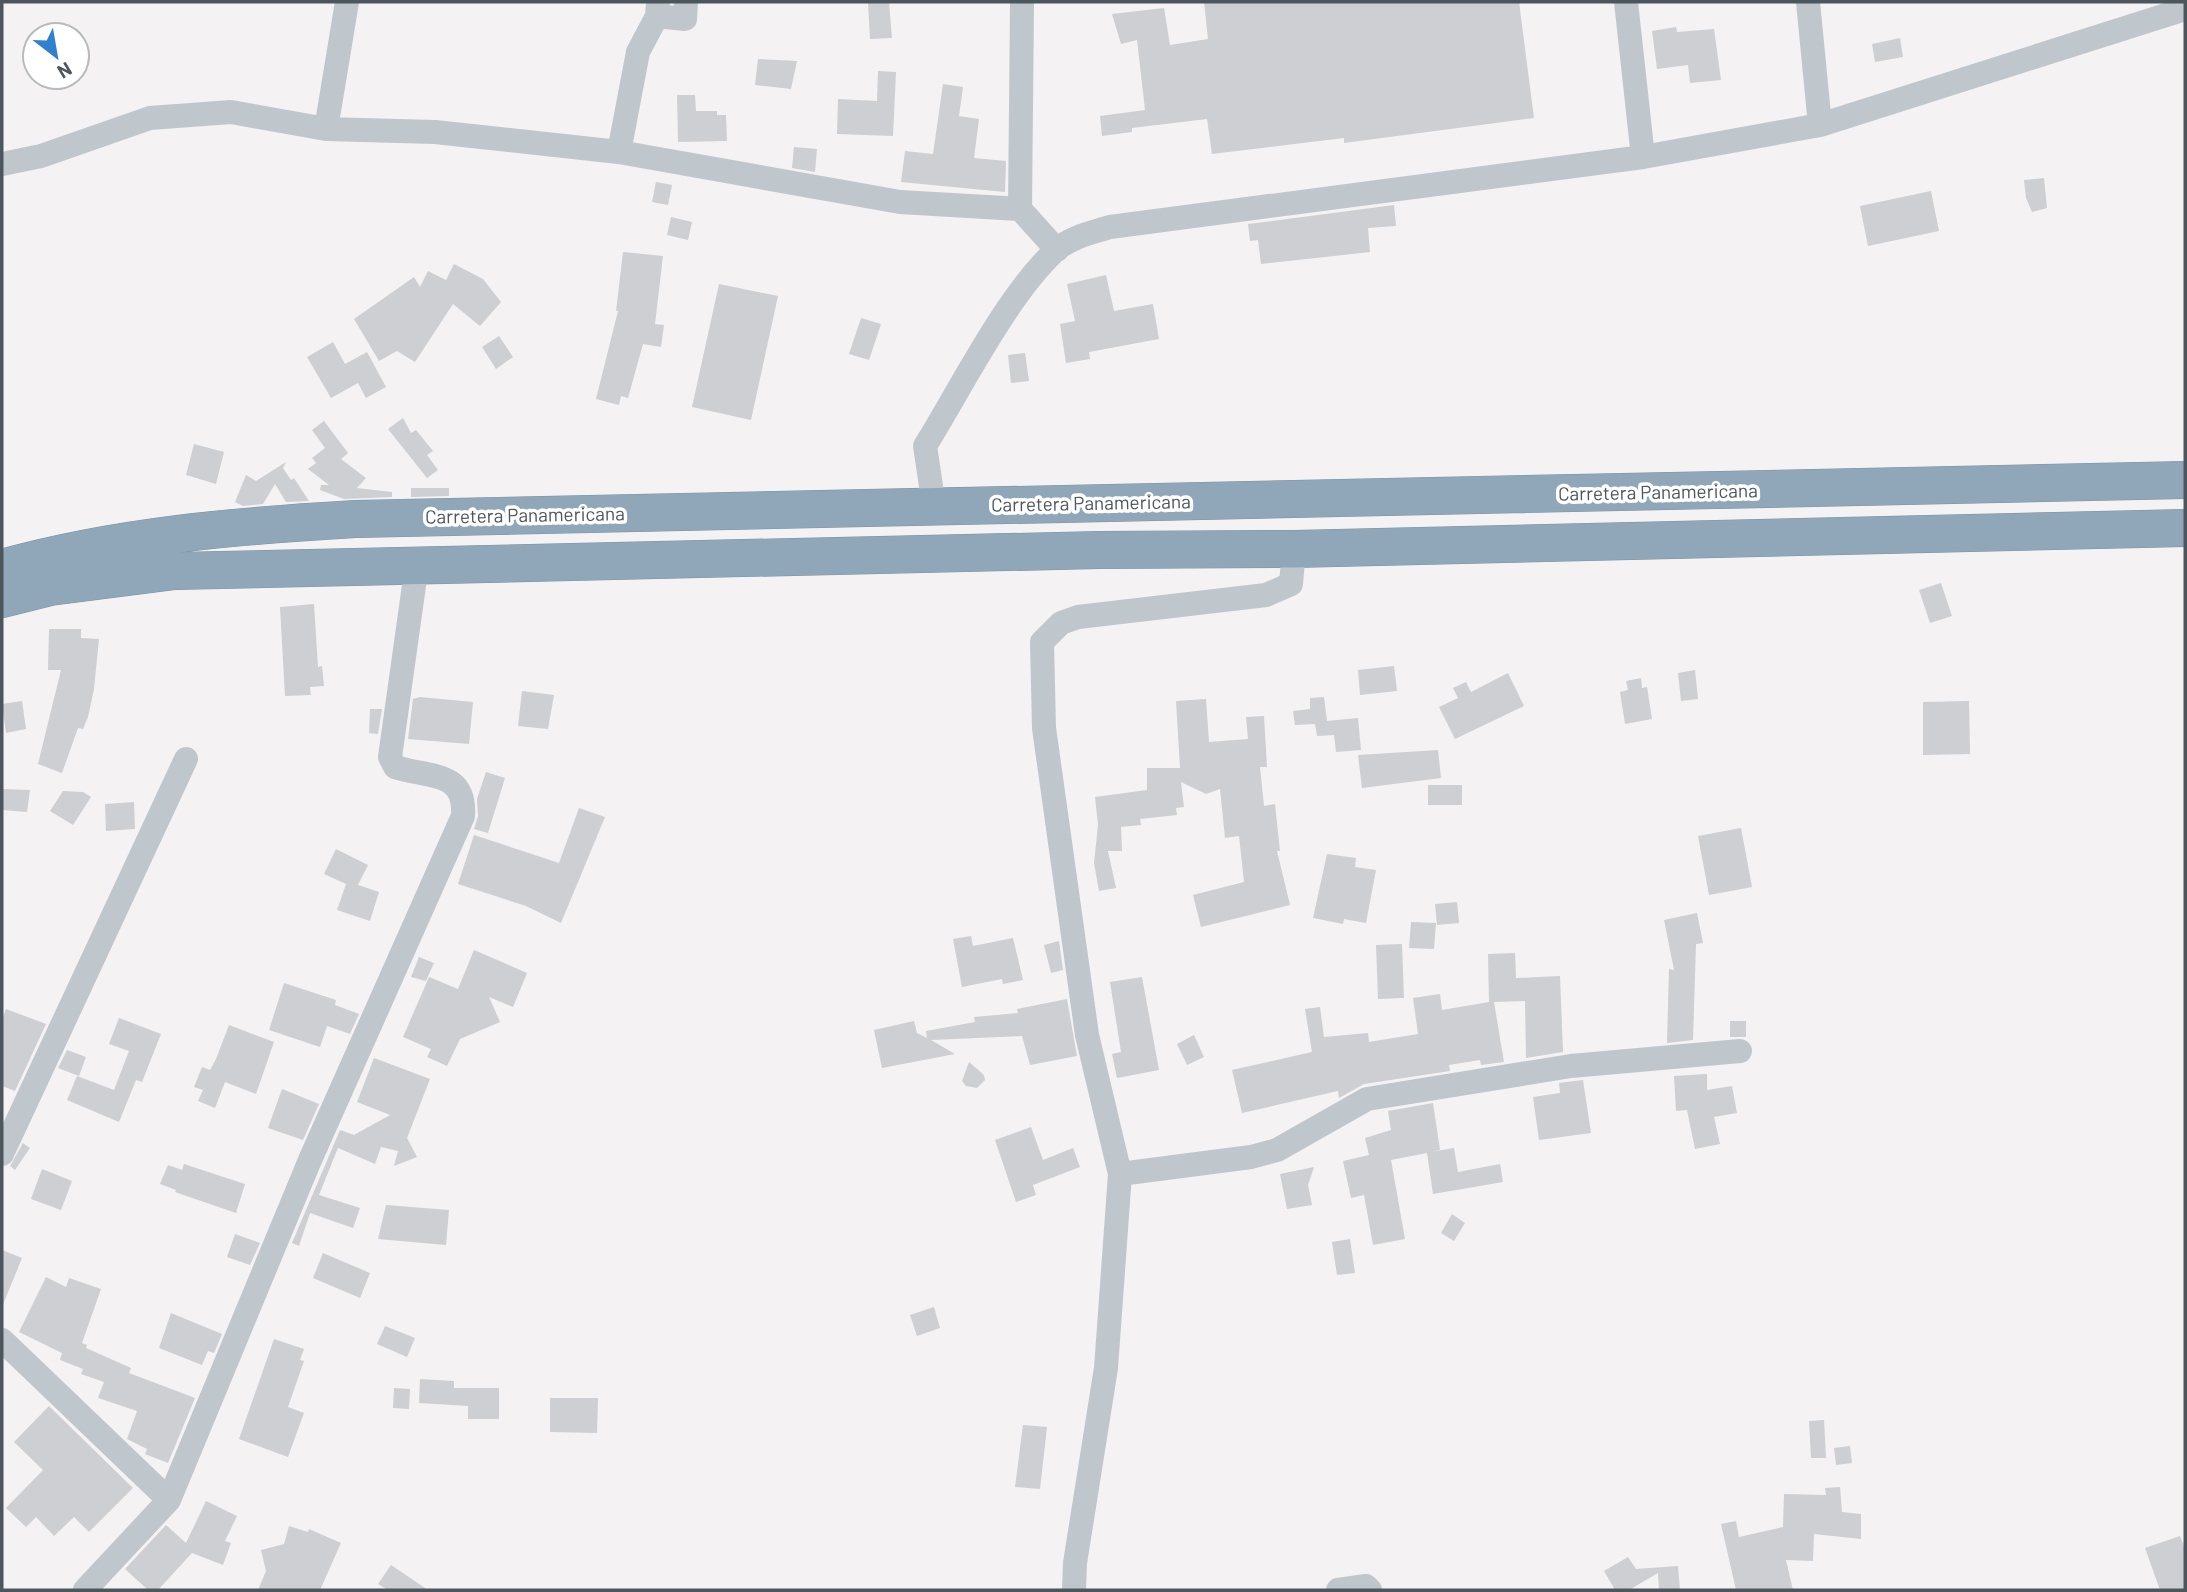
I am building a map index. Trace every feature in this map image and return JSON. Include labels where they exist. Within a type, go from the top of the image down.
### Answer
[{"type":"highway","name":"Carretera Panamericana","points":[[2,568],[41,557],[172,533],[260,524],[355,519],[2185,481]]},
{"type":"highway","points":[[1294,550],[1286,526],[1293,516],[1470,503],[1512,495]]},
{"type":"highway","points":[[1099,551],[1121,540],[1142,536],[1257,534],[1278,528],[1279,517],[1272,506],[1242,499]]},
{"type":"highway","points":[[2,598],[50,587],[175,571],[1099,551],[1294,550],[2185,528]]},
{"type":"street","points":[[326,129],[347,2]]},
{"type":"street","points":[[619,152],[638,52],[657,9],[685,19],[687,2]]},
{"type":"street","points":[[1022,2],[1020,209],[1057,250]]},
{"type":"street","points":[[1626,2],[1643,157]]},
{"type":"street","points":[[1808,2],[1820,125]]},
{"type":"street","points":[[934,506],[925,446],[1014,302],[1057,250],[1072,239],[1110,227],[1643,157],[1820,125],[2185,9]]},
{"type":"street","points":[[2,164],[41,156],[150,118],[231,112],[326,129],[435,132],[619,152],[900,202],[1020,209]]},
{"type":"street","points":[[1074,1590],[1075,1563],[1105,1368],[1120,1174],[1087,1035],[1044,727],[1042,642],[1061,622],[1078,617],[1266,595],[1291,584],[1294,550]]},
{"type":"street","points":[[85,1590],[169,1500],[310,1160],[463,816],[464,802],[460,790],[449,780],[395,767],[390,757],[417,564]]},
{"type":"street","points":[[2,1154],[186,760]]},
{"type":"street","points":[[1120,1174],[1251,1157],[1277,1150],[1367,1099],[1571,1066],[1740,1052]]},
{"type":"street","points":[[2,1340],[169,1500]]},
{"type":"street","points":[[1338,1590],[1366,1586],[1370,1590]]},
{"type":"building","points":[[868,2],[889,2],[892,38],[870,39]]},
{"type":"building","points":[[1204,2],[1519,2],[1534,118],[1344,143],[1344,138],[1212,154],[1207,119],[1132,128],[1132,132],[1102,136],[1100,116],[1145,110],[1137,40],[1121,44],[1112,14],[1164,8],[1170,45],[1208,39]]},
{"type":"building","points":[[1676,27],[1677,32],[1714,29],[1721,80],[1690,83],[1688,65],[1657,69],[1652,31]]},
{"type":"building","points":[[1900,38],[1903,57],[1875,62],[1872,44]]},
{"type":"building","points":[[758,59],[797,61],[791,89],[755,85]]},
{"type":"building","points":[[878,71],[896,72],[893,136],[837,134],[838,99],[877,101]]},
{"type":"building","points":[[943,84],[963,87],[959,116],[979,119],[974,158],[1006,161],[1005,192],[901,182],[905,151],[933,154]]},
{"type":"building","points":[[677,95],[695,95],[696,111],[717,111],[717,115],[726,115],[727,141],[678,142]]},
{"type":"building","points":[[794,147],[817,149],[815,172],[792,168]]},
{"type":"building","points":[[2044,178],[2047,208],[2032,212],[2026,198],[2024,180]]},
{"type":"building","points":[[656,182],[672,185],[668,205],[652,202]]},
{"type":"building","points":[[1931,191],[1939,231],[1868,246],[1860,206]]},
{"type":"building","points":[[1394,205],[1396,226],[1368,228],[1370,252],[1261,264],[1258,240],[1250,241],[1248,224]]},
{"type":"building","points":[[671,217],[692,222],[688,240],[667,235]]},
{"type":"building","points":[[623,252],[663,256],[655,324],[664,325],[661,347],[643,344],[628,398],[621,396],[619,405],[596,399],[618,311]]},
{"type":"building","points":[[454,264],[483,279],[501,302],[480,326],[453,304],[415,362],[397,351],[379,361],[354,319],[414,277],[420,287],[428,271],[446,280]]},
{"type":"building","points":[[1106,275],[1114,311],[1153,304],[1159,339],[1089,352],[1090,359],[1066,363],[1060,324],[1075,321],[1067,284]]},
{"type":"building","points":[[719,284],[778,296],[751,420],[692,407]]},
{"type":"building","points":[[861,318],[881,324],[869,360],[849,354]]},
{"type":"building","points":[[499,336],[513,357],[496,369],[482,347]]},
{"type":"building","points":[[333,342],[345,364],[367,352],[386,387],[366,398],[358,383],[331,398],[307,357]]},
{"type":"building","points":[[1025,353],[1029,381],[1011,383],[1008,355]]},
{"type":"building","points":[[403,418],[411,433],[416,430],[433,451],[427,455],[438,470],[427,478],[388,429]]},
{"type":"building","points":[[324,421],[348,453],[341,459],[366,478],[357,488],[392,492],[392,497],[344,499],[320,490],[321,485],[329,485],[308,469],[316,463],[312,458],[325,448],[312,430]]},
{"type":"building","points":[[194,444],[224,452],[216,484],[186,475]]},
{"type":"building","points":[[286,462],[283,468],[291,480],[294,478],[309,501],[286,502],[275,484],[263,504],[243,506],[235,502],[246,475],[256,481]]},
{"type":"building","points":[[411,488],[449,488],[449,496],[411,497]]},
{"type":"building","points":[[1941,583],[1952,616],[1930,623],[1919,590]]},
{"type":"building","points":[[314,604],[318,667],[322,666],[324,686],[310,687],[311,695],[285,696],[280,607]]},
{"type":"building","points":[[49,629],[81,629],[81,638],[99,639],[88,717],[83,729],[78,728],[62,773],[38,764],[61,670],[48,670]]},
{"type":"building","points":[[1394,666],[1397,691],[1360,695],[1358,670]]},
{"type":"building","points":[[1695,670],[1698,699],[1681,701],[1678,673]]},
{"type":"building","points":[[1508,673],[1524,706],[1455,739],[1439,707],[1458,698],[1453,688],[1466,682],[1471,692]]},
{"type":"building","points":[[1641,678],[1642,688],[1647,687],[1652,719],[1625,724],[1620,692],[1628,690],[1626,681]]},
{"type":"building","points":[[522,691],[554,695],[548,729],[518,726]]},
{"type":"building","points":[[420,697],[473,702],[469,744],[408,739],[413,699]]},
{"type":"building","points":[[1324,697],[1327,721],[1358,718],[1361,750],[1336,752],[1334,735],[1317,736],[1315,724],[1295,725],[1293,711],[1310,709],[1310,698]]},
{"type":"building","points":[[1206,699],[1209,742],[1248,739],[1246,717],[1264,716],[1267,767],[1260,767],[1264,806],[1275,804],[1280,851],[1277,851],[1290,905],[1201,927],[1193,895],[1244,882],[1239,836],[1225,838],[1220,789],[1206,794],[1181,782],[1184,807],[1176,808],[1177,815],[1140,819],[1141,825],[1121,827],[1122,851],[1108,851],[1116,888],[1099,891],[1094,863],[1098,825],[1095,797],[1147,790],[1147,768],[1180,768],[1176,701]]},
{"type":"building","points":[[22,701],[26,729],[6,733],[2,704]]},
{"type":"building","points":[[1969,701],[1970,754],[1923,755],[1923,702]]},
{"type":"building","points":[[370,709],[382,709],[378,734],[369,733]]},
{"type":"building","points":[[1438,750],[1441,778],[1362,788],[1358,755]]},
{"type":"building","points":[[486,772],[505,778],[488,833],[474,829],[478,816],[477,799]]},
{"type":"building","points":[[1428,785],[1462,785],[1462,805],[1428,805]]},
{"type":"building","points":[[2,789],[30,790],[27,812],[2,810]]},
{"type":"building","points":[[63,791],[83,792],[91,797],[73,825],[50,811]]},
{"type":"building","points":[[134,802],[135,829],[106,831],[105,804]]},
{"type":"building","points":[[579,808],[605,817],[561,923],[526,906],[458,884],[474,835],[559,863]]},
{"type":"building","points":[[1741,828],[1752,887],[1709,895],[1698,836]]},
{"type":"building","points":[[336,849],[368,865],[358,885],[379,892],[370,921],[337,910],[346,884],[324,874]]},
{"type":"building","points":[[1327,854],[1356,858],[1355,867],[1376,870],[1366,923],[1344,919],[1343,924],[1313,918]]},
{"type":"building","points":[[1457,902],[1459,923],[1437,925],[1435,904]]},
{"type":"building","points":[[1697,913],[1703,943],[1696,944],[1693,1040],[1667,1043],[1669,969],[1674,970],[1664,920]]},
{"type":"building","points":[[1411,922],[1436,923],[1434,949],[1409,948]]},
{"type":"building","points":[[971,936],[973,946],[1013,938],[1023,980],[1003,984],[1002,979],[962,987],[953,939]]},
{"type":"building","points":[[1059,941],[1063,970],[1051,973],[1044,945]]},
{"type":"building","points":[[1402,944],[1404,998],[1378,999],[1376,945]]},
{"type":"building","points":[[474,950],[527,973],[513,1007],[489,997],[500,1022],[460,1039],[447,1066],[427,1057],[431,1049],[403,1037],[429,977],[458,989]]},
{"type":"building","points":[[1515,953],[1516,978],[1560,976],[1563,1052],[1526,1058],[1525,1001],[1494,1002],[1504,1062],[1481,1065],[1480,1060],[1449,1065],[1450,1071],[1364,1084],[1339,1098],[1338,1091],[1242,1113],[1232,1070],[1312,1052],[1305,1009],[1320,1007],[1324,1037],[1368,1033],[1369,1042],[1418,1034],[1413,998],[1440,994],[1442,1010],[1489,1002],[1488,954]]},
{"type":"building","points":[[419,957],[434,963],[426,981],[411,977]]},
{"type":"building","points":[[1142,977],[1159,1070],[1117,1078],[1112,1054],[1121,1052],[1110,982]]},
{"type":"building","points":[[284,983],[336,1000],[335,1005],[359,1014],[350,1034],[327,1026],[320,1047],[269,1030]]},
{"type":"building","points":[[1067,999],[1077,1056],[1030,1065],[1022,1036],[931,1040],[955,1054],[882,1068],[874,1030],[914,1021],[917,1033],[927,1038],[926,1031],[975,1022],[974,1017],[1018,1013],[1017,1009]]},
{"type":"building","points":[[6,1009],[46,1024],[15,1091],[2,1086],[2,1020]]},
{"type":"building","points":[[119,1018],[161,1034],[142,1082],[136,1080],[119,1122],[67,1100],[77,1076],[114,1090],[129,1051],[109,1044]]},
{"type":"building","points":[[1730,1021],[1746,1021],[1746,1037],[1730,1037]]},
{"type":"building","points":[[229,1025],[274,1042],[256,1094],[225,1082],[215,1108],[198,1101],[203,1090],[194,1087],[202,1067],[210,1070]]},
{"type":"building","points":[[1194,1035],[1204,1057],[1187,1065],[1177,1044]]},
{"type":"building","points":[[67,1050],[86,1057],[79,1076],[58,1068]]},
{"type":"building","points":[[374,1058],[430,1079],[407,1138],[417,1157],[394,1166],[398,1151],[381,1147],[375,1164],[338,1148],[319,1195],[360,1208],[353,1228],[310,1213],[299,1246],[292,1243],[340,1130],[354,1135],[390,1115],[357,1102]]},
{"type":"building","points":[[969,1062],[984,1075],[985,1080],[977,1088],[966,1086],[962,1081]]},
{"type":"building","points":[[1707,1074],[1707,1090],[1732,1086],[1737,1113],[1714,1117],[1720,1144],[1695,1149],[1687,1110],[1676,1111],[1674,1076]]},
{"type":"building","points":[[1583,1080],[1591,1133],[1539,1140],[1533,1097],[1560,1093],[1559,1083]]},
{"type":"building","points":[[282,1089],[319,1104],[303,1140],[268,1128]]},
{"type":"building","points":[[1433,1103],[1440,1150],[1431,1152],[1454,1148],[1458,1172],[1500,1164],[1503,1182],[1433,1194],[1427,1153],[1391,1160],[1405,1239],[1373,1245],[1364,1195],[1351,1198],[1343,1161],[1369,1155],[1365,1138],[1391,1130],[1388,1111]]},
{"type":"building","points":[[1031,1127],[1043,1160],[1073,1148],[1080,1167],[1033,1185],[1036,1195],[1016,1202],[995,1140]]},
{"type":"building","points":[[23,1143],[30,1148],[15,1170],[10,1166]]},
{"type":"building","points":[[184,1164],[245,1184],[236,1213],[175,1192],[176,1190],[160,1184],[168,1165],[182,1170]]},
{"type":"building","points":[[1314,1167],[1308,1185],[1312,1205],[1287,1209],[1280,1174]]},
{"type":"building","points":[[42,1169],[72,1181],[61,1210],[31,1199]]},
{"type":"building","points":[[386,1205],[449,1210],[446,1245],[378,1239]]},
{"type":"building","points":[[1452,1214],[1465,1223],[1454,1241],[1441,1233]]},
{"type":"building","points":[[235,1234],[260,1243],[250,1265],[227,1257]]},
{"type":"building","points":[[1350,1239],[1355,1273],[1337,1275],[1332,1242]]},
{"type":"building","points":[[2,1250],[22,1258],[2,1307]]},
{"type":"building","points":[[323,1253],[370,1273],[360,1298],[313,1278]]},
{"type":"building","points":[[46,1277],[66,1287],[69,1278],[101,1289],[82,1343],[87,1345],[86,1348],[131,1368],[129,1373],[195,1398],[168,1463],[145,1454],[147,1449],[127,1439],[137,1411],[98,1398],[104,1382],[81,1374],[83,1369],[60,1360],[62,1353],[19,1332]]},
{"type":"building","points":[[934,1307],[940,1328],[917,1336],[910,1315]]},
{"type":"building","points":[[171,1313],[222,1334],[214,1353],[208,1351],[202,1365],[159,1348]]},
{"type":"building","points":[[385,1326],[415,1338],[407,1357],[377,1344]]},
{"type":"building","points":[[274,1339],[304,1349],[300,1360],[304,1361],[288,1407],[304,1413],[288,1457],[239,1439]]},
{"type":"building","points":[[420,1379],[454,1381],[454,1388],[499,1388],[499,1419],[468,1419],[468,1406],[419,1403]]},
{"type":"building","points":[[394,1388],[410,1389],[409,1409],[393,1408]]},
{"type":"building","points":[[550,1398],[598,1398],[597,1433],[550,1432]]},
{"type":"building","points":[[49,1406],[133,1488],[89,1532],[74,1517],[54,1536],[36,1517],[26,1527],[6,1508],[43,1470],[14,1442]]},
{"type":"building","points":[[1824,1420],[1826,1458],[1811,1458],[1809,1421]]},
{"type":"building","points":[[1023,1425],[1047,1427],[1040,1489],[1015,1487]]},
{"type":"building","points":[[1850,1446],[1852,1463],[1836,1465],[1834,1448]]},
{"type":"building","points":[[1840,1487],[1842,1512],[1861,1514],[1861,1539],[1814,1534],[1813,1561],[1786,1560],[1793,1590],[1736,1590],[1721,1524],[1736,1521],[1739,1537],[1783,1527],[1784,1494],[1826,1495],[1825,1488]]},
{"type":"building","points":[[206,1501],[237,1516],[225,1541],[231,1543],[223,1565],[192,1553],[158,1590],[148,1590],[125,1569],[166,1525],[186,1543]]},
{"type":"building","points":[[289,1526],[308,1532],[309,1529],[341,1543],[320,1590],[258,1590],[266,1571],[261,1550],[284,1544]]},
{"type":"building","points":[[2180,1536],[2185,1549],[2185,1590],[2160,1590],[2145,1548]]},
{"type":"building","points":[[1628,1557],[1636,1569],[1678,1566],[1680,1590],[1659,1590],[1658,1573],[1629,1590],[1615,1590],[1604,1571]]},
{"type":"building","points":[[391,1565],[428,1590],[388,1590],[378,1584]]}]
